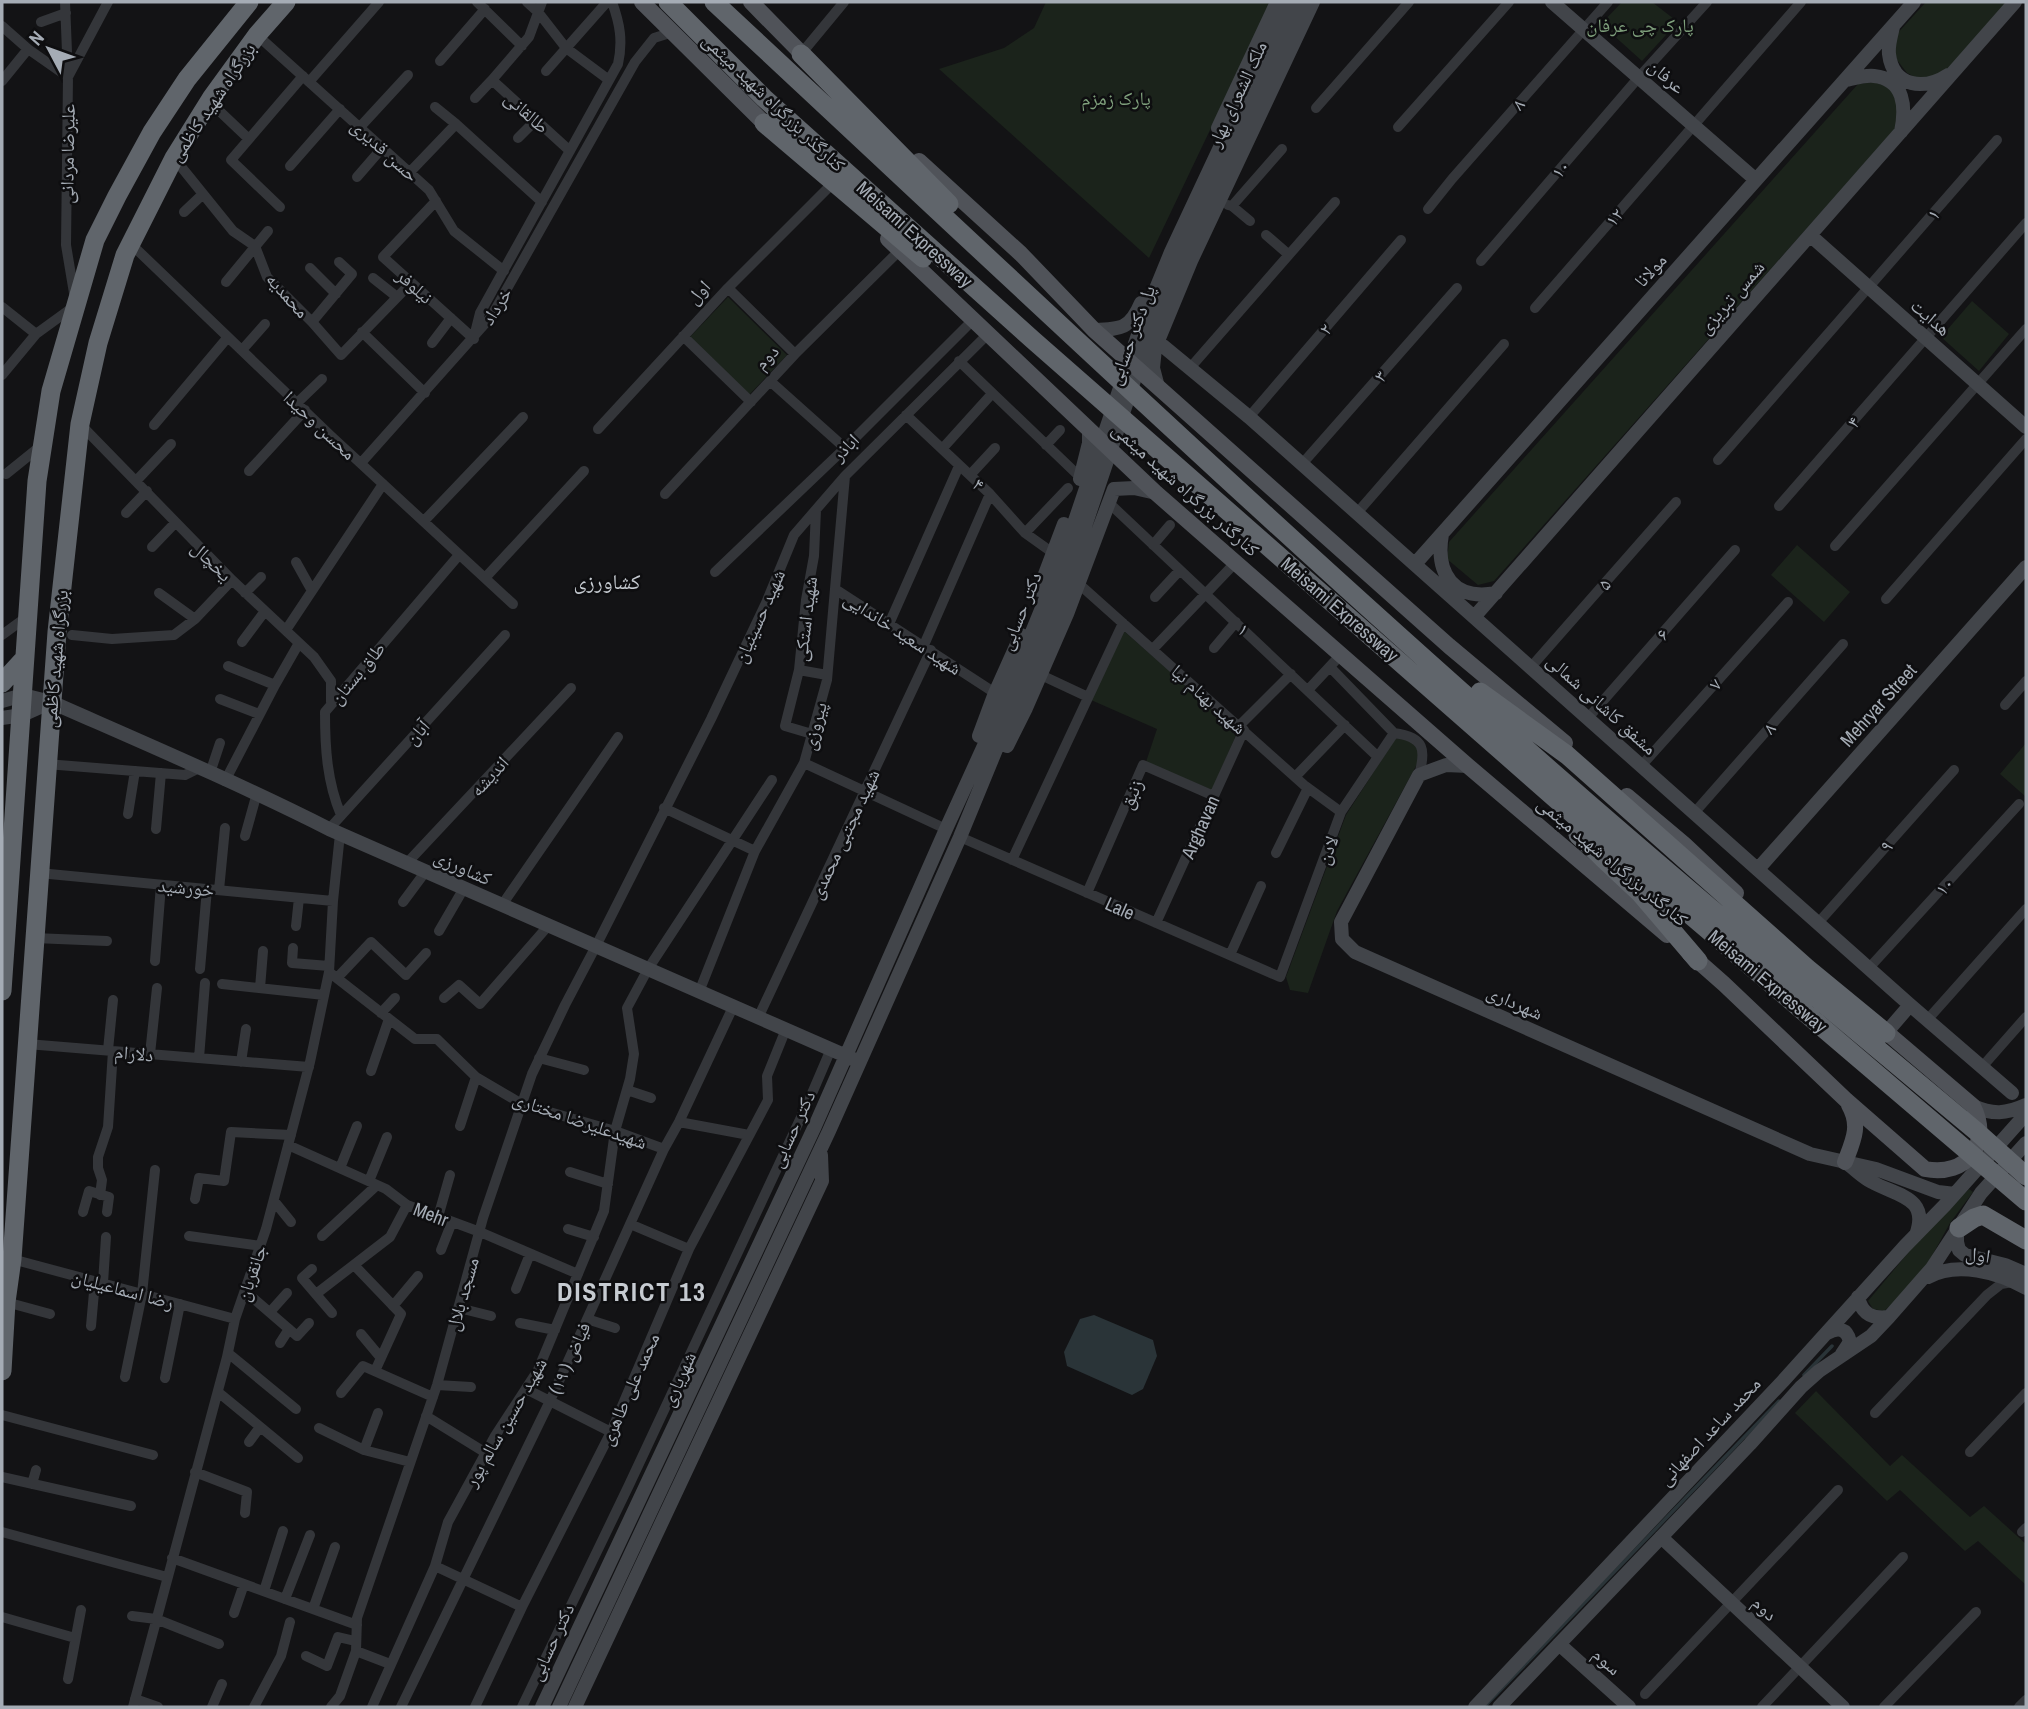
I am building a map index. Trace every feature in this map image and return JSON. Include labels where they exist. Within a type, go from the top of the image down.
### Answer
[{"type":"highway","name":"بزرگراه شهید کاظمی","points":[[2,991],[7,848],[22,715],[37,481],[51,391],[95,240],[117,196],[152,132],[187,79],[249,2]]},
{"type":"highway","name":"بزرگراه شهید کاظمی","points":[[2,1371],[51,702],[80,424],[98,342],[130,243],[174,158],[209,101],[257,35],[286,2]]},
{"type":"highway","name":"Meisami Expressway","points":[[668,2],[764,98],[1033,340],[2026,1176]]},
{"type":"highway","name":"Meisami Expressway","points":[[714,2],[1606,843],[2026,1201]]},
{"type":"highway","points":[[801,54],[1010,267],[1053,319]]},
{"type":"highway","points":[[764,123],[928,262],[1033,340]]},
{"type":"highway","points":[[1375,626],[1396,665],[1640,893],[1698,961]]},
{"type":"highway","points":[[1375,626],[1567,755],[1807,968],[1886,1032]]},
{"type":"highway","points":[[2,683],[24,659]]},
{"type":"highway","points":[[2,728],[19,746]]},
{"type":"highway","points":[[1958,1230],[1983,1215],[2026,1240]]},
{"type":"main road","name":"کنارگذر بزرگراه شهید میثمی","points":[[642,2],[830,186],[1156,493],[1236,562],[1336,661],[1468,766],[1698,961],[1846,1100],[1925,1169],[1951,1170],[1972,1155],[1981,1130],[1973,1106]]},
{"type":"main road","points":[[751,2],[801,54],[1021,254],[1094,330],[1450,646],[1684,844],[1886,1032],[1973,1106],[1998,1114],[2026,1105]]},
{"type":"main road","points":[[1094,330],[1114,329],[1135,318],[1163,248],[1277,2]]},
{"type":"main road","name":"ملک الشعرای بهار","points":[[1214,202],[1288,2]]},
{"type":"main road","name":"ملک الشعرای بهار","points":[[1214,202],[1302,2]]},
{"type":"main road","points":[[1157,387],[1153,368],[1155,348],[1161,341],[1214,202],[1313,2]]},
{"type":"main road","name":"عرفان","points":[[1552,2],[1756,180]]},
{"type":"main road","name":"مولانا","points":[[1415,564],[1914,2]]},
{"type":"main road","name":"شمس تبریزی","points":[[1475,617],[2015,2]]},
{"type":"main road","points":[[1894,26],[1888,51],[1896,72],[1904,80],[1926,85],[1937,82],[1956,69]]},
{"type":"main road","points":[[1846,80],[1874,76],[1895,86],[1904,106],[1900,133]]},
{"type":"main road","name":"پل دکتر حسابی","points":[[1062,559],[1142,323],[1171,252],[1214,202]]},
{"type":"main road","name":"هدایت","points":[[1811,236],[2026,427]]},
{"type":"main road","name":"مشفق کاشانی شمالی","points":[[1135,318],[1141,329],[1161,341],[1249,417],[2012,1093]]},
{"type":"main road","points":[[946,829],[995,693],[1021,634],[1062,559],[1089,443],[1089,429]]},
{"type":"main road","points":[[960,837],[1041,675],[1079,584],[1114,489],[1113,482],[1103,471],[1097,469],[1082,475]]},
{"type":"main road","points":[[1114,489],[1134,488],[1156,493]]},
{"type":"main road","points":[[1442,533],[1440,561],[1445,575],[1468,593],[1480,596],[1496,593]]},
{"type":"main road","name":"دکتر حسابی","points":[[542,1707],[815,1126],[998,715],[1062,559]]},
{"type":"main road","name":"دکتر حسابی","points":[[559,1707],[820,1151],[960,837],[1062,559]]},
{"type":"main road","name":"Mehryar Street","points":[[1758,869],[2026,567]]},
{"type":"main road","points":[[2,701],[23,695]]},
{"type":"main road","name":"کشاورزی","points":[[23,695],[51,702],[548,926],[861,1062]]},
{"type":"main road","points":[[2,718],[22,715],[51,702]]},
{"type":"main road","points":[[1419,775],[1446,765],[1468,766]]},
{"type":"main road","name":"شهرداری","points":[[1419,775],[1341,922],[1342,939],[1355,952],[1810,1154],[1876,1169],[1938,1192],[1955,1194]]},
{"type":"main road","points":[[1886,1032],[1910,1005]]},
{"type":"main road","points":[[1846,1100],[1855,1116],[1855,1125],[1845,1163],[1874,1183],[1906,1197],[1915,1205],[1919,1215],[1915,1235]]},
{"type":"main road","name":"محمد ساعد اصفهانی","points":[[1475,1707],[1783,1381],[2026,1114]]},
{"type":"main road","name":"محمد ساعد اصفهانی","points":[[1503,1706],[1801,1387],[1871,1336],[1889,1317],[1923,1279],[1981,1193],[2024,1145]]},
{"type":"main road","points":[[575,1707],[822,1181],[820,1151]]},
{"type":"main road","name":"اول","points":[[1958,1230],[1956,1242],[1965,1255],[2006,1265],[2022,1281]]},
{"type":"main road","name":"اول","points":[[1923,1279],[1939,1271],[1969,1269],[2022,1281]]},
{"type":"main road","points":[[1858,1297],[1860,1306],[1868,1316],[1876,1319],[1889,1317]]},
{"type":"main road","points":[[1825,1334],[1836,1328],[1843,1329],[1848,1334],[1850,1342],[1839,1357]]},
{"type":"main road","name":"دوم","points":[[1661,1537],[1843,1707]]},
{"type":"main road","name":"سوم","points":[[1559,1644],[1629,1707]]},
{"type":"street","points":[[2,26],[28,49],[68,77],[108,2]]},
{"type":"street","points":[[280,207],[231,160],[379,2]]},
{"type":"street","points":[[527,2],[540,7],[565,48],[609,80]]},
{"type":"street","points":[[546,71],[607,2]]},
{"type":"street","name":"خرداد","points":[[474,339],[480,313],[618,64],[622,45],[620,24],[612,2]]},
{"type":"street","points":[[801,54],[845,2]]},
{"type":"street","points":[[1315,108],[1409,2]]},
{"type":"street","points":[[1398,127],[1509,2]]},
{"type":"street","points":[[1583,29],[1608,2]]},
{"type":"street","points":[[1639,77],[1707,2]]},
{"type":"street","name":"۱۲","points":[[1535,309],[1801,2]]},
{"type":"street","points":[[440,61],[481,6],[522,46]]},
{"type":"street","points":[[41,22],[66,7]]},
{"type":"street","name":"علیرضا مردانی","points":[[66,7],[68,77],[65,245],[76,304]]},
{"type":"street","name":"طالقانی","points":[[540,7],[529,37],[492,80],[570,151]]},
{"type":"street","name":"۸","points":[[1428,209],[1583,29]]},
{"type":"street","name":"خرداد","points":[[474,339],[491,317],[635,62],[654,38],[673,32]]},
{"type":"street","name":"حسن قدیری","points":[[257,35],[429,190],[454,231],[504,271]]},
{"type":"street","points":[[2,81],[28,49]]},
{"type":"street","points":[[359,127],[408,75]]},
{"type":"street","name":"۱۰","points":[[1481,261],[1639,77]]},
{"type":"street","points":[[475,98],[492,80]]},
{"type":"street","points":[[209,101],[249,139]]},
{"type":"street","points":[[435,107],[542,202]]},
{"type":"street","points":[[290,166],[340,109]]},
{"type":"street","points":[[518,138],[536,120]]},
{"type":"street","points":[[410,172],[456,124]]},
{"type":"street","name":"۱","points":[[1870,288],[1997,139]]},
{"type":"street","points":[[357,177],[383,148]]},
{"type":"street","points":[[1250,221],[1214,202],[1282,149]]},
{"type":"street","name":"محمدیه","points":[[174,158],[233,231],[255,246],[267,277],[341,355],[411,283]]},
{"type":"street","name":"اول","points":[[598,429],[728,288],[830,186]]},
{"type":"street","points":[[184,212],[203,194]]},
{"type":"street","name":"نیلوفر","points":[[436,201],[383,257],[474,339]]},
{"type":"street","points":[[1190,368],[1335,202]]},
{"type":"street","points":[[1927,338],[2026,223]]},
{"type":"street","points":[[226,282],[268,232]]},
{"type":"street","points":[[1266,235],[1288,254]]},
{"type":"street","name":"۲","points":[[1249,417],[1401,240]]},
{"type":"street","name":"محسن وحیدا","points":[[130,243],[513,604]]},
{"type":"street","name":"دوم","points":[[665,495],[795,354],[900,250]]},
{"type":"street","points":[[312,322],[352,274],[340,262]]},
{"type":"street","points":[[310,268],[336,294]]},
{"type":"street","points":[[373,278],[397,298]]},
{"type":"street","points":[[728,288],[795,354]]},
{"type":"street","name":"۳","points":[[1302,464],[1457,288]]},
{"type":"street","points":[[1718,460],[1870,288]]},
{"type":"street","points":[[2,375],[36,334],[76,304]]},
{"type":"street","points":[[2,307],[36,334]]},
{"type":"street","points":[[432,343],[451,318]]},
{"type":"street","name":"اباذر","points":[[715,572],[845,448],[973,320]]},
{"type":"street","points":[[242,350],[265,324]]},
{"type":"street","points":[[1835,546],[2026,329]]},
{"type":"street","points":[[362,332],[425,393]]},
{"type":"street","name":"شهید حسینیان","points":[[596,946],[710,719],[766,603],[794,536],[845,476],[988,334]]},
{"type":"street","points":[[683,336],[751,402]]},
{"type":"street","points":[[154,425],[228,337]]},
{"type":"street","name":"۴","points":[[1779,506],[1927,338]]},
{"type":"street","points":[[361,463],[474,339]]},
{"type":"street","points":[[1357,513],[1504,344]]},
{"type":"street","points":[[959,361],[1046,445],[1082,475]]},
{"type":"street","points":[[249,471],[322,379]]},
{"type":"street","points":[[770,381],[845,448]]},
{"type":"street","points":[[942,449],[989,397]]},
{"type":"street","name":"۴","points":[[906,415],[970,475],[1025,533],[1062,559]]},
{"type":"street","points":[[424,522],[523,417]]},
{"type":"street","name":"یخچال","points":[[80,424],[245,593],[314,657],[331,681],[331,702]]},
{"type":"street","points":[[1046,445],[1060,430]]},
{"type":"street","points":[[1886,598],[2026,439]]},
{"type":"street","points":[[137,480],[171,444]]},
{"type":"street","points":[[6,474],[42,445]]},
{"type":"street","points":[[970,475],[995,448]]},
{"type":"street","points":[[889,624],[959,466]]},
{"type":"street","points":[[485,578],[584,471]]},
{"type":"street","name":"شهید سعید خاندایی","points":[[845,476],[835,589],[995,693]]},
{"type":"street","points":[[286,630],[383,484]]},
{"type":"street","points":[[1025,533],[1068,488]]},
{"type":"street","points":[[126,513],[147,491]]},
{"type":"street","name":"شهید مجتبی محمدی","points":[[758,1018],[864,791],[990,495]]},
{"type":"street","name":"۵","points":[[1531,667],[1676,502]]},
{"type":"street","name":"۱","points":[[1109,503],[1378,757]]},
{"type":"street","name":"شهید استکی","points":[[812,734],[785,726],[799,670],[806,600],[814,556],[816,510]]},
{"type":"street","points":[[152,547],[175,523]]},
{"type":"street","points":[[1153,545],[1170,525]]},
{"type":"street","name":"۶","points":[[1588,718],[1735,550]]},
{"type":"street","name":"طاق بستان","points":[[341,815],[332,792],[325,743],[325,712],[458,555]]},
{"type":"street","points":[[296,562],[311,589]]},
{"type":"street","points":[[1153,649],[1236,562]]},
{"type":"street","points":[[1155,597],[1180,570]]},
{"type":"street","points":[[245,593],[261,578]]},
{"type":"street","points":[[72,635],[112,639],[174,635],[195,619],[232,580]]},
{"type":"street","name":"شهید بهنام نیا","points":[[1079,584],[1295,777],[1341,812]]},
{"type":"street","name":"پیروزی","points":[[699,992],[755,851],[804,763],[827,675],[835,589]]},
{"type":"street","points":[[159,592],[195,619]]},
{"type":"street","name":"۷","points":[[1642,765],[1788,602]]},
{"type":"street","points":[[242,642],[265,611]]},
{"type":"street","points":[[2,635],[27,616]]},
{"type":"street","points":[[1214,648],[1236,622]]},
{"type":"street","points":[[1012,860],[1123,623]]},
{"type":"street","name":"آبان","points":[[335,831],[341,815],[505,635]]},
{"type":"street","points":[[225,781],[299,643]]},
{"type":"street","name":"۸","points":[[1695,813],[1843,644]]},
{"type":"street","points":[[1308,690],[1336,661],[1394,733],[1405,735],[1420,745],[1425,754],[1419,775]]},
{"type":"street","points":[[228,666],[275,685]]},
{"type":"street","points":[[799,670],[827,675]]},
{"type":"street","points":[[1241,728],[1291,674]]},
{"type":"street","points":[[1041,675],[1088,697]]},
{"type":"street","points":[[2005,705],[2026,681]]},
{"type":"street","name":"اندیشه","points":[[407,863],[571,688]]},
{"type":"street","points":[[220,699],[259,714]]},
{"type":"street","points":[[1295,777],[1345,725]]},
{"type":"street","name":"Arghavan","points":[[1156,923],[1214,796],[1241,728]]},
{"type":"street","name":"لادن","points":[[1280,976],[1341,812],[1394,733]]},
{"type":"street","points":[[502,905],[618,737]]},
{"type":"street","points":[[46,764],[185,775],[204,771],[220,743]]},
{"type":"street","points":[[804,763],[946,829]]},
{"type":"street","name":"زنبق","points":[[1087,893],[1143,765],[1214,796]]},
{"type":"street","name":"۹","points":[[1818,923],[1954,770]]},
{"type":"street","points":[[128,814],[135,771]]},
{"type":"street","points":[[156,829],[161,773]]},
{"type":"street","points":[[648,969],[772,780]]},
{"type":"street","points":[[1276,853],[1308,788]]},
{"type":"street","points":[[245,836],[257,793]]},
{"type":"street","name":"۱۰","points":[[1869,968],[2019,804]]},
{"type":"street","points":[[664,808],[755,851]]},
{"type":"street","points":[[219,890],[225,828]]},
{"type":"street","name":"جانقربان","points":[[134,1703],[218,1392],[235,1319],[274,1201],[309,1067],[324,995],[332,972],[335,831]]},
{"type":"street","name":"Lale","points":[[960,837],[1280,976]]},
{"type":"street","points":[[403,902],[426,871]]},
{"type":"street","name":"خورشید","points":[[39,873],[333,901]]},
{"type":"street","points":[[155,961],[161,885]]},
{"type":"street","points":[[1230,955],[1261,886]]},
{"type":"street","points":[[439,931],[464,888]]},
{"type":"street","points":[[200,969],[207,889]]},
{"type":"street","points":[[296,926],[299,898]]},
{"type":"street","points":[[1927,1019],[2026,909]]},
{"type":"street","points":[[444,998],[459,985],[480,1004],[548,926]]},
{"type":"street","points":[[34,938],[107,941]]},
{"type":"street","points":[[293,948],[292,963],[332,972],[371,942],[406,975],[426,953]]},
{"type":"street","name":"مسجد بلال","points":[[356,1646],[357,1618],[437,1385],[483,1218],[531,1074],[596,946]]},
{"type":"street","points":[[260,988],[263,951]]},
{"type":"street","name":"شهید حسین سالم پور","points":[[372,1707],[435,1566],[448,1522],[486,1453],[538,1370],[604,1211],[615,1131],[634,1054],[627,1008],[648,969]]},
{"type":"street","name":"شهیدعلیرضا مختاری","points":[[332,972],[415,1039],[437,1040],[476,1077],[522,1104],[615,1131],[664,1149]]},
{"type":"street","points":[[199,1058],[205,983]]},
{"type":"street","points":[[222,984],[324,995]]},
{"type":"street","points":[[150,1054],[157,988]]},
{"type":"street","points":[[371,1071],[385,1016],[395,998]]},
{"type":"street","points":[[100,1195],[102,1180],[97,1168],[108,1127],[113,1000]]},
{"type":"street","name":"فیاض ( ۱۹)","points":[[401,1707],[550,1401],[664,1149],[733,1007]]},
{"type":"street","points":[[1982,1067],[2026,1017]]},
{"type":"street","name":"محمد علی طاهری","points":[[475,1707],[522,1607],[611,1432],[689,1249],[768,1100],[767,1076],[786,1029]]},
{"type":"street","points":[[241,1062],[246,1030]]},
{"type":"street","name":"دلارام","points":[[27,1044],[309,1067]]},
{"type":"street","name":"شهریاری","points":[[522,1707],[629,1485],[831,1049]]},
{"type":"street","points":[[540,1058],[584,1070]]},
{"type":"street","points":[[460,1126],[476,1077]]},
{"type":"street","points":[[626,1090],[651,1098]]},
{"type":"street","points":[[679,1122],[749,1135]]},
{"type":"street","points":[[340,1168],[357,1126]]},
{"type":"street","points":[[195,1199],[199,1178],[224,1181],[231,1132],[290,1140]]},
{"type":"street","points":[[322,1236],[373,1183],[387,1137]]},
{"type":"street","name":"Mehr","points":[[290,1140],[340,1168],[386,1189],[407,1205],[578,1274]]},
{"type":"street","points":[[125,1377],[142,1294],[155,1170]]},
{"type":"street","points":[[570,1172],[608,1184]]},
{"type":"street","points":[[438,1217],[450,1175]]},
{"type":"street","points":[[83,1212],[89,1191],[109,1196],[107,1212]]},
{"type":"street","points":[[274,1201],[291,1222]]},
{"type":"street","points":[[316,1294],[390,1237],[407,1205]]},
{"type":"street","points":[[441,1250],[452,1222]]},
{"type":"street","points":[[630,1224],[689,1249]]},
{"type":"street","points":[[568,1229],[594,1237]]},
{"type":"street","points":[[189,1236],[261,1246]]},
{"type":"street","points":[[91,1326],[106,1237]]},
{"type":"street","points":[[516,1289],[530,1254]]},
{"type":"street","name":"رضا اسماعیلیان","points":[[12,1259],[235,1319]]},
{"type":"street","points":[[354,1265],[401,1314],[374,1371]]},
{"type":"street","points":[[312,1269],[302,1278],[332,1313]]},
{"type":"street","points":[[1980,1272],[1987,1283],[1987,1295]]},
{"type":"street","points":[[393,1306],[418,1276]]},
{"type":"street","points":[[1875,1413],[1987,1295],[2001,1284],[2022,1281]]},
{"type":"street","points":[[245,1291],[297,1336],[309,1323]]},
{"type":"street","points":[[270,1312],[288,1293]]},
{"type":"street","points":[[6,1301],[50,1314]]},
{"type":"street","points":[[165,1378],[180,1304]]},
{"type":"street","points":[[458,1308],[491,1316]]},
{"type":"street","points":[[587,1319],[615,1328]]},
{"type":"street","points":[[520,1323],[555,1329]]},
{"type":"street","points":[[280,1343],[289,1329]]},
{"type":"street","points":[[361,1334],[381,1358]]},
{"type":"street","points":[[228,1353],[296,1409]]},
{"type":"street","points":[[341,1393],[363,1366],[433,1397]]},
{"type":"street","points":[[437,1385],[471,1387]]},
{"type":"street","points":[[526,1390],[611,1432]]},
{"type":"street","points":[[218,1392],[298,1458]]},
{"type":"street","points":[[1970,1452],[2026,1393]]},
{"type":"street","points":[[364,1450],[378,1413]]},
{"type":"street","points":[[2,1415],[153,1455]]},
{"type":"street","points":[[426,1416],[486,1453]]},
{"type":"street","points":[[249,1442],[260,1427]]},
{"type":"street","points":[[319,1428],[364,1450],[410,1462]]},
{"type":"street","points":[[32,1484],[36,1470]]},
{"type":"street","points":[[195,1472],[247,1492],[245,1513]]},
{"type":"street","points":[[2,1477],[131,1506]]},
{"type":"street","points":[[1645,1693],[1838,1490]]},
{"type":"street","points":[[264,1591],[283,1531]]},
{"type":"street","points":[[2,1532],[167,1577]]},
{"type":"street","points":[[285,1599],[310,1535]]},
{"type":"street","points":[[313,1609],[335,1547]]},
{"type":"street","points":[[1762,1707],[1903,1557]]},
{"type":"street","points":[[172,1558],[357,1625]]},
{"type":"street","points":[[435,1566],[522,1607]]},
{"type":"street","points":[[234,1613],[244,1584]]},
{"type":"street","points":[[68,1679],[81,1610]]},
{"type":"street","points":[[1884,1707],[1976,1612]]},
{"type":"street","points":[[132,1616],[156,1619],[219,1644]]},
{"type":"street","points":[[2,1617],[75,1638]]},
{"type":"street","points":[[254,1707],[281,1656],[290,1622]]},
{"type":"street","points":[[306,1656],[327,1666],[338,1637],[390,1664]]},
{"type":"street","points":[[331,1707],[340,1696],[356,1646]]},
{"type":"street","points":[[212,1707],[222,1684]]},
{"type":"street","points":[[2019,1707],[2026,1700]]},
{"type":"street","points":[[134,1703],[158,1707]]},
{"type":"green space","name":"پارک زمزم","points":[[1046,2],[1271,2],[1149,258],[939,69],[1004,48],[1034,28]]},
{"type":"green space","name":"پارک چی عرفان","points":[[1622,2],[1652,2],[1678,22],[1642,61],[1601,24]]},
{"type":"green space","points":[[1926,2],[2010,2],[1955,67],[1925,82],[1907,73],[1894,56],[1895,36]]},
{"type":"green space","points":[[1876,82],[1892,89],[1902,121],[1494,581],[1478,585],[1447,559],[1449,542],[1858,84]]},
{"type":"green space","points":[[728,297],[787,355],[749,395],[690,337]]},
{"type":"green space","points":[[1972,301],[2009,334],[1979,371],[1941,337]]},
{"type":"green space","points":[[1797,545],[1850,592],[1824,622],[1771,575]]},
{"type":"green space","points":[[1124,631],[1238,731],[1212,790],[1146,762],[1157,729],[1091,700]]},
{"type":"green space","points":[[1404,737],[1418,745],[1422,755],[1337,911],[1308,993],[1290,990],[1286,977],[1346,815],[1395,739]]},
{"type":"green space","points":[[2026,743],[2026,797],[2000,774]]},
{"type":"green space","points":[[1969,1189],[1973,1192],[1950,1223],[1928,1263],[1905,1293],[1884,1311],[1873,1309],[1868,1301],[1937,1218]]},
{"type":"green space","points":[[1816,1391],[1890,1466],[1902,1455],[1970,1517],[1984,1506],[2026,1544],[2026,1585],[1978,1541],[1965,1551],[1900,1490],[1887,1501],[1795,1413]]},
{"type":"shaded area","points":[[1094,1315],[1153,1340],[1157,1356],[1143,1389],[1132,1395],[1067,1366],[1064,1352],[1080,1319]]},
{"type":"waterway","points":[[1804,1375],[1832,1346]]},
{"type":"waterway","points":[[1484,1707],[1779,1401]]},
{"type":"district","name":"کشاورزی","points":[[607,582]]},
{"type":"district","name":"DISTRICT 13","points":[[632,1292]]}]
